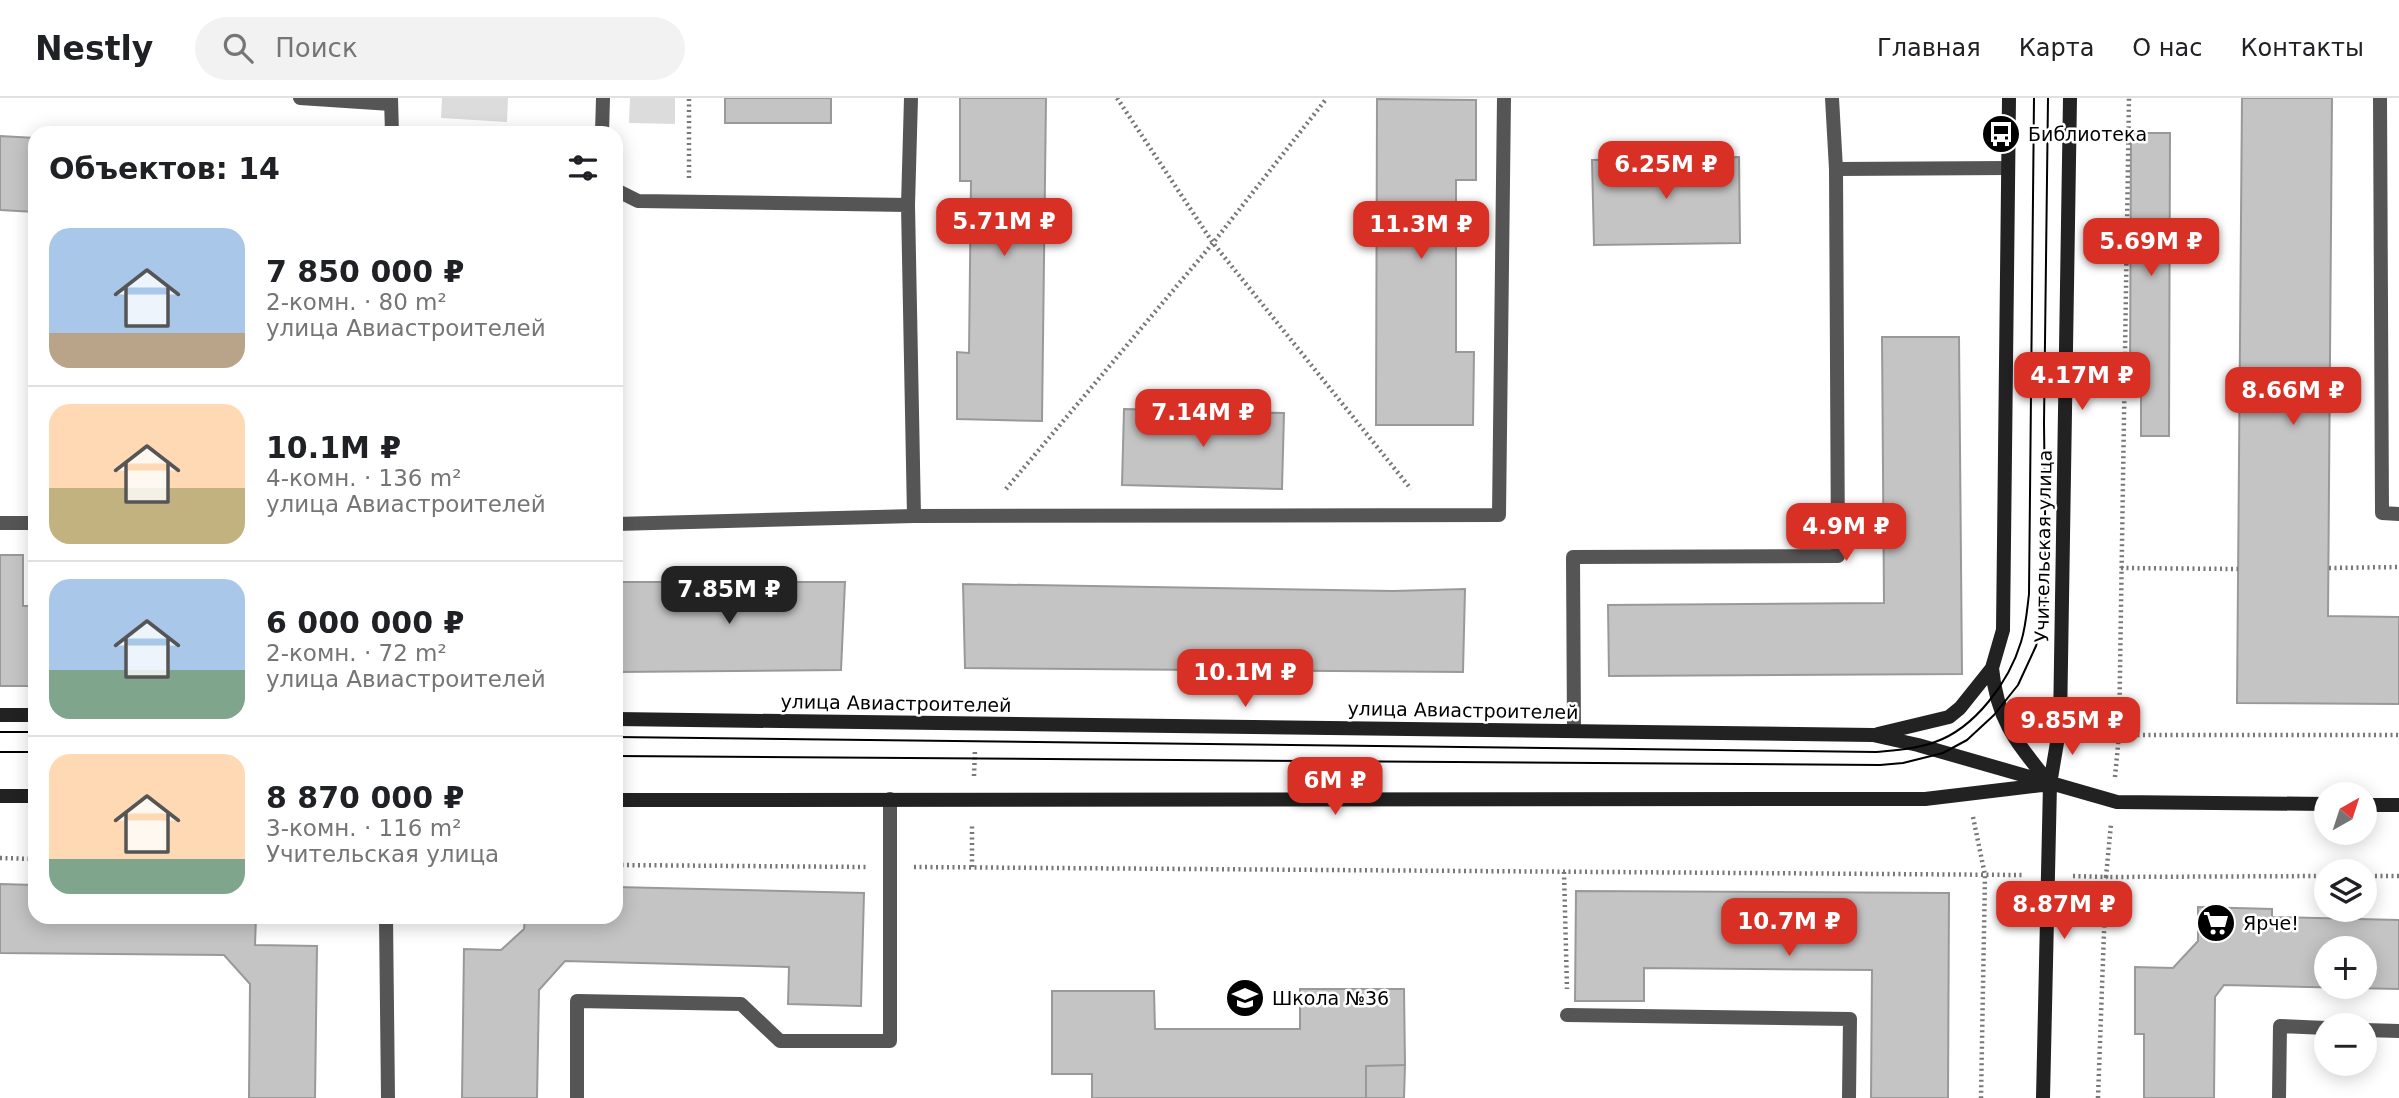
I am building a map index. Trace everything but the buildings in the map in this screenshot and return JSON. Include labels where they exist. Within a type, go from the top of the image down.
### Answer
[{"type":"main road","name":"Учительская улица","points":[[1873,735],[1949,717],[1960,708],[1992,668],[2003,630],[2009,98]]},
{"type":"main road","name":"Учительская улица","points":[[2043,1098],[2050,784],[2060,725],[2070,98]]},
{"type":"main road","name":"Учительская улица","points":[[1992,668],[1999,710],[2019,745],[2050,784]]},
{"type":"main road","points":[[0,715],[28,715]]},
{"type":"main road","name":"улица Авиастроителей","points":[[623,719],[1873,735],[2117,802],[2314,804]]},
{"type":"main road","name":"улица Авиастроителей","points":[[623,800],[1925,799],[2050,784]]},
{"type":"main road","points":[[0,796],[28,796]]},
{"type":"main road","points":[[2377,805],[2399,805]]},
{"type":"street","points":[[300,98],[391,101],[392,126]]},
{"type":"street","points":[[602,126],[603,98]]},
{"type":"street","points":[[911,98],[908,205],[914,516]]},
{"type":"street","points":[[623,524],[914,516],[1500,515],[1504,98]]},
{"type":"street","points":[[1574,731],[1573,557],[1838,556],[1836,169],[1832,98]]},
{"type":"street","points":[[2380,98],[2382,513],[2399,514]]},
{"type":"street","points":[[1836,169],[2008,168]]},
{"type":"street","points":[[623,194],[638,201],[908,205]]},
{"type":"street","points":[[0,523],[28,523]]},
{"type":"street","points":[[577,1098],[577,1001],[741,1004],[780,1041],[890,1041],[890,799]]},
{"type":"street","points":[[386,924],[388,1098]]},
{"type":"street","points":[[1567,1014],[1850,1018],[1849,1098]]},
{"type":"street","points":[[2279,1098],[2280,1027],[2314,1028]]},
{"type":"street","points":[[2377,1030],[2399,1031]]},
{"type":"path","points":[[688,202],[689,98]]},
{"type":"path","points":[[1117,98],[1213,243],[1432,515]]},
{"type":"path","points":[[983,516],[1213,243],[1327,98]]},
{"type":"path","points":[[2129,98],[2119,736],[2399,735]]},
{"type":"path","points":[[2329,568],[2399,566]]},
{"type":"path","points":[[2121,568],[2238,569]]},
{"type":"path","points":[[0,858],[28,859]]},
{"type":"path","points":[[623,865],[2048,875]]},
{"type":"path","points":[[1564,872],[1567,1014]]},
{"type":"path","points":[[1980,1098],[1985,875]]},
{"type":"path","points":[[2098,1098],[2106,877],[2314,876]]},
{"type":"path","points":[[2377,876],[2399,876]]},
{"type":"shaded area","points":[[442,98],[508,98],[507,122],[441,118]]},
{"type":"shaded area","points":[[630,98],[675,98],[675,124],[629,123]]},
{"type":"tram line","points":[[623,737],[1876,752],[1913,748],[1935,742],[1964,726],[1989,702],[2016,657],[2026,618],[2029,594],[2034,98]]},
{"type":"tram line","points":[[623,756],[1880,765],[1903,763],[1943,753],[1967,740],[1994,715],[2018,685],[2036,646],[2042,621],[2046,595],[2044,423],[2048,98]]},
{"type":"tram line","points":[[0,732],[28,732]]},
{"type":"tram line","points":[[0,752],[28,752]]},
{"type":"place","name":"Библиотека","points":[[2001,134]]},
{"type":"place","name":"Ярче!","points":[[2216,923]]},
{"type":"place","name":"Школа №36","points":[[1245,998]]}]
